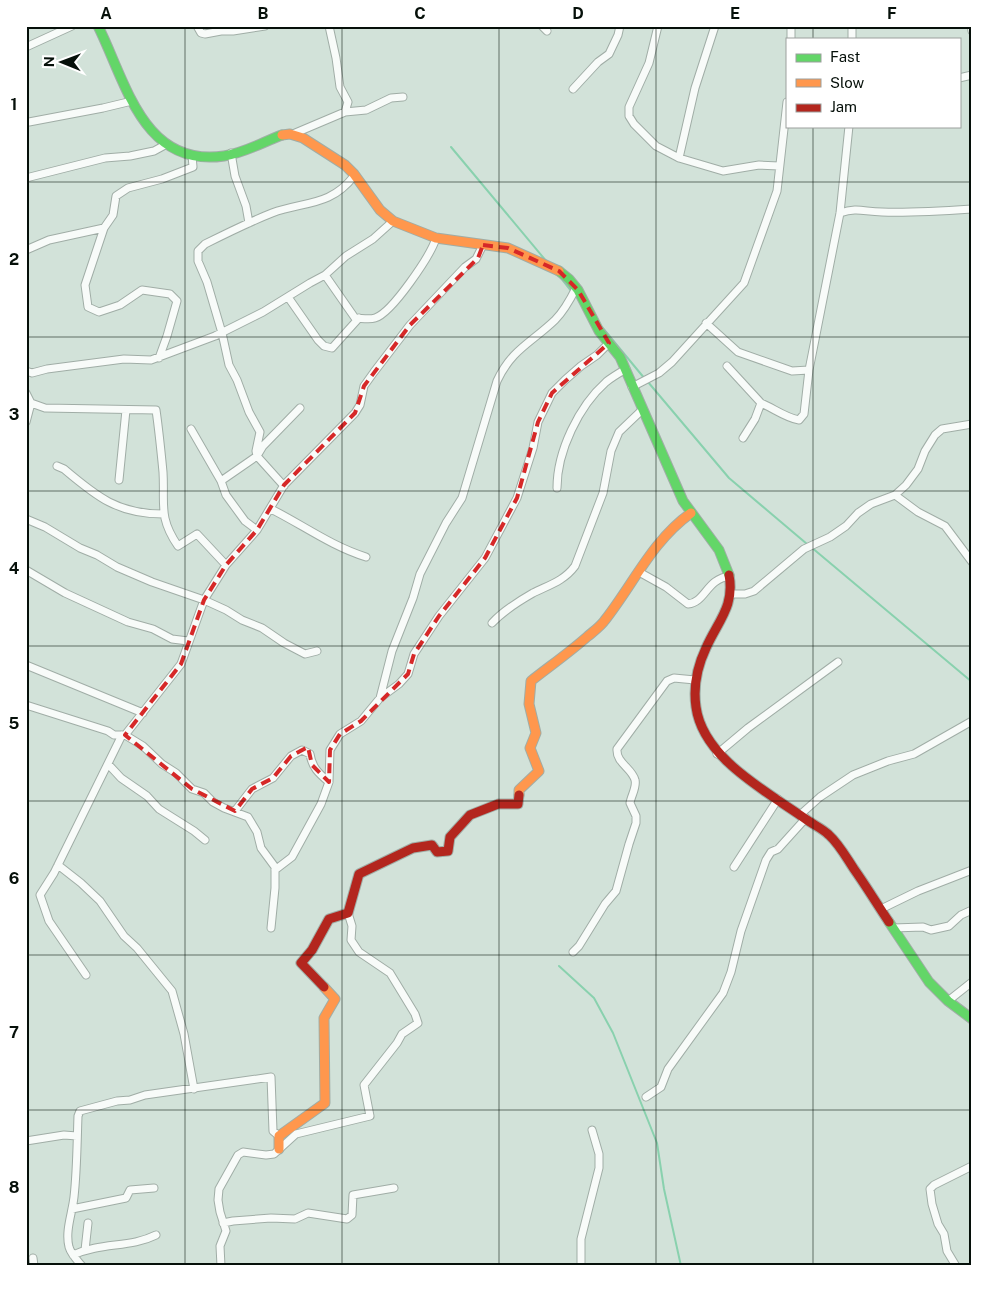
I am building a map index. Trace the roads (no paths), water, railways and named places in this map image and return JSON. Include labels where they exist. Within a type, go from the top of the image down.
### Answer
[{"type":"street","points":[[26,47],[72,26]]},
{"type":"street","points":[[98,26],[110,46],[132,101],[149,130],[171,149],[207,157],[231,154],[284,134],[303,137],[348,168],[373,204],[387,218],[436,238],[508,248],[559,271],[576,288],[599,331],[620,356],[683,500],[691,514],[720,550],[730,576],[731,594],[726,612],[706,648],[694,680],[695,704],[704,734],[718,754],[732,767],[829,835],[842,851],[929,982],[948,1001],[972,1019]]},
{"type":"street","points":[[197,26],[201,33],[205,34],[264,26]]},
{"type":"street","points":[[329,26],[340,88],[348,102],[345,112]]},
{"type":"street","points":[[573,89],[598,62],[609,54],[620,26]]},
{"type":"street","points":[[658,26],[649,63],[628,107],[629,116],[634,124],[656,146],[679,158],[723,171],[759,165],[779,166]]},
{"type":"street","points":[[679,158],[695,88],[715,26]]},
{"type":"street","points":[[971,27],[972,31]]},
{"type":"street","points":[[293,134],[312,124],[345,112],[366,110],[392,98],[403,97]]},
{"type":"street","points":[[29,122],[132,101]]},
{"type":"street","points":[[632,387],[659,373],[672,362],[744,283],[776,191],[786,110]]},
{"type":"street","points":[[727,366],[760,403],[791,419],[799,420],[804,414],[809,370],[840,213],[849,128]]},
{"type":"street","points":[[26,178],[104,158],[130,156],[165,145]]},
{"type":"street","points":[[231,154],[235,176],[246,206],[249,223]]},
{"type":"street","points":[[159,358],[177,301],[170,294],[142,290],[120,305],[99,312],[88,307],[85,285],[104,228],[113,214],[116,196],[128,188],[162,179],[193,167],[192,155]]},
{"type":"street","points":[[284,486],[257,456],[256,451],[260,432],[248,412],[237,380],[228,365],[222,333],[207,282],[198,261],[198,251],[205,244],[275,212],[319,202],[348,184],[354,176]]},
{"type":"street","points":[[840,213],[853,209],[880,212],[945,211],[972,208]]},
{"type":"street","points":[[26,371],[32,373],[47,368],[124,359],[145,360],[159,358],[222,333],[263,312],[325,275],[346,256],[373,239],[393,221]]},
{"type":"street","points":[[26,250],[49,240],[104,228]]},
{"type":"street","points":[[325,275],[355,318],[375,318],[387,310],[402,293],[418,270],[436,238]]},
{"type":"street","points":[[86,975],[49,921],[40,895],[58,865],[123,735],[143,713],[181,664],[204,600],[226,565],[257,530],[284,486],[295,472],[355,413],[360,405],[364,386],[374,372],[410,326],[465,267],[478,256],[483,245]]},
{"type":"street","points":[[380,698],[392,651],[413,598],[420,574],[446,523],[462,498],[497,381],[504,367],[515,353],[556,319],[569,303],[576,288]]},
{"type":"street","points":[[288,297],[324,346],[332,348],[359,318]]},
{"type":"street","points":[[706,324],[738,352],[792,371],[809,370]]},
{"type":"street","points":[[275,870],[292,857],[321,804],[329,782],[330,750],[340,734],[360,721],[380,698],[399,684],[408,674],[414,654],[439,616],[485,558],[516,498],[533,448],[538,422],[552,394],[565,380],[581,366],[598,356],[609,344]]},
{"type":"street","points":[[557,488],[558,471],[574,422],[606,381],[626,369]]},
{"type":"street","points":[[26,393],[31,403],[26,422]]},
{"type":"street","points":[[31,403],[45,408],[156,410],[163,473],[163,514],[169,533],[178,546],[197,534],[226,565]]},
{"type":"street","points":[[743,438],[756,419],[760,403]]},
{"type":"street","points":[[221,481],[257,456],[268,441],[300,408]]},
{"type":"street","points":[[119,480],[126,410]]},
{"type":"street","points":[[492,623],[532,594],[564,579],[575,566],[603,493],[610,457],[619,432],[642,410]]},
{"type":"street","points":[[731,594],[745,594],[754,591],[804,549],[830,537],[871,504],[894,495],[906,486],[918,469],[924,452],[935,435],[942,429],[972,424]]},
{"type":"street","points":[[191,429],[221,481],[226,495],[245,521],[257,530]]},
{"type":"street","points":[[57,466],[64,469],[105,501],[144,514],[163,514]]},
{"type":"street","points":[[894,495],[918,512],[944,526],[972,562]]},
{"type":"street","points":[[271,509],[349,552],[366,558]]},
{"type":"street","points":[[221,1266],[220,1246],[226,1231],[218,1200],[219,1189],[238,1155],[243,1152],[266,1155],[274,1154],[296,1134],[370,1116],[364,1085],[402,1034],[418,1023],[415,1014],[390,973],[360,952],[351,940],[352,926],[348,913],[359,874],[380,866],[414,848],[432,845],[437,852],[448,851],[450,837],[470,815],[498,804],[518,804],[519,790],[539,771],[530,748],[536,733],[529,704],[531,681],[578,646],[604,622],[650,553],[677,524],[691,514]]},
{"type":"street","points":[[26,519],[45,526],[80,548],[97,555],[117,567],[226,610],[242,620],[262,628],[305,654],[317,651]]},
{"type":"street","points":[[26,570],[65,593],[128,622],[153,629],[172,639],[188,641]]},
{"type":"street","points":[[639,572],[666,587],[688,604],[698,600],[720,577],[730,576]]},
{"type":"street","points":[[718,754],[748,728],[838,662]]},
{"type":"street","points":[[26,665],[143,713]]},
{"type":"street","points":[[573,952],[579,946],[605,904],[616,891],[636,823],[636,816],[630,803],[635,786],[634,778],[618,756],[617,749],[667,681],[674,678],[694,680]]},
{"type":"street","points":[[26,704],[114,735],[123,735],[143,746],[162,764],[176,772],[192,789],[204,793],[213,802],[224,808],[248,817],[257,832],[261,848],[275,867],[273,915],[270,928]]},
{"type":"street","points":[[646,1097],[661,1086],[668,1069],[723,993],[731,972],[741,931],[766,860],[771,852],[778,849],[820,797],[853,776],[888,761],[914,754],[972,721]]},
{"type":"street","points":[[235,811],[252,789],[272,778],[291,756],[302,750],[310,754],[312,765],[329,782]]},
{"type":"street","points":[[108,764],[120,778],[147,796],[159,809],[205,840]]},
{"type":"street","points":[[734,867],[778,799]]},
{"type":"street","points":[[58,865],[82,883],[100,901],[124,936],[137,948],[172,991],[184,1034],[194,1089]]},
{"type":"street","points":[[881,909],[918,891],[972,870]]},
{"type":"street","points":[[893,928],[923,927],[931,930],[949,926],[961,915],[972,910]]},
{"type":"street","points":[[279,1136],[325,1104],[324,1018],[334,999],[301,962],[312,950],[329,919],[348,913]]},
{"type":"street","points":[[948,1001],[972,982]]},
{"type":"street","points":[[82,1266],[69,1249],[68,1243],[77,1165],[78,1116],[80,1111],[117,1101],[271,1077],[273,1131],[279,1136]]},
{"type":"street","points":[[581,1266],[580,1239],[599,1168],[599,1154],[592,1130]]},
{"type":"street","points":[[26,1141],[64,1135],[77,1136]]},
{"type":"street","points":[[279,1136],[279,1149]]},
{"type":"street","points":[[956,1266],[947,1251],[944,1234],[938,1224],[932,1204],[930,1190],[934,1185],[972,1166]]},
{"type":"street","points":[[72,1209],[126,1198],[130,1190],[154,1188]]},
{"type":"street","points":[[224,1223],[271,1218],[295,1219],[308,1213],[347,1219],[352,1215],[353,1195],[394,1188]]},
{"type":"street","points":[[85,1250],[88,1224]]},
{"type":"street","points":[[73,1255],[107,1245],[139,1242],[156,1235]]},
{"type":"street","points":[[34,1258],[34,1266]]},
{"type":"waterway","points":[[451,147],[547,262]]},
{"type":"waterway","points":[[560,277],[571,291]]},
{"type":"waterway","points":[[602,327],[645,379]]},
{"type":"waterway","points":[[648,382],[729,478],[807,544]]},
{"type":"waterway","points":[[811,547],[972,682]]},
{"type":"waterway","points":[[559,966],[594,998],[613,1033],[657,1143],[664,1189],[681,1266]]}]
